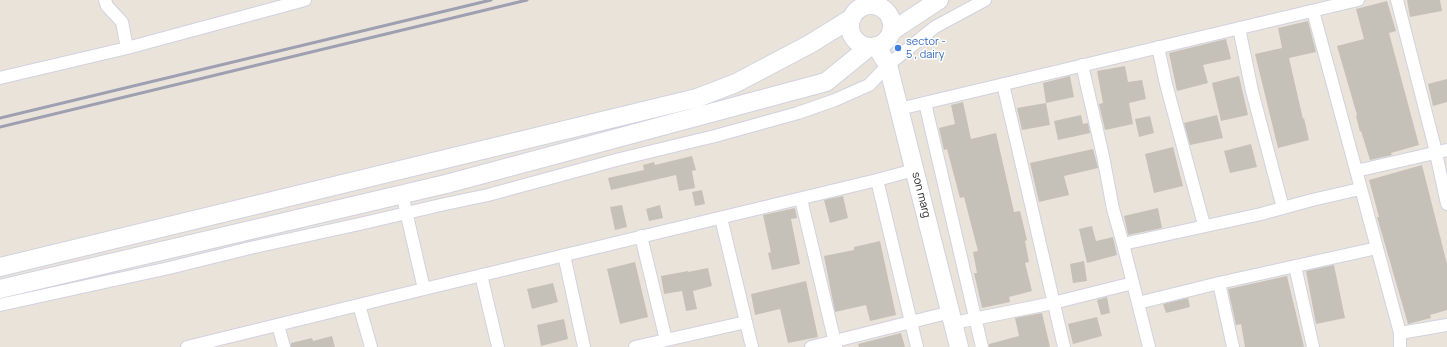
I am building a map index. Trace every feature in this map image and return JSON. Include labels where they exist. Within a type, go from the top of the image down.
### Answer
[{"type":"street","points":[[105,0],[107,6],[122,22],[127,48]]},
{"type":"street","points":[[0,78],[127,48],[305,0]]},
{"type":"street","points":[[892,30],[939,0]]},
{"type":"street","points":[[0,305],[170,268],[250,248],[488,195],[798,113],[835,100],[869,84],[888,65],[935,27],[985,0]]},
{"type":"street","points":[[899,109],[1358,0]]},
{"type":"street","points":[[1397,0],[1442,152],[1447,204]]},
{"type":"street","points":[[0,289],[453,182],[826,82],[873,47],[884,43],[889,38],[892,30],[890,16],[885,10],[875,3],[863,7],[856,12],[852,18],[850,26],[851,33],[855,40],[861,45],[873,47]]},
{"type":"street","points":[[1313,11],[1400,333],[1400,347]]},
{"type":"street","points":[[0,267],[697,98],[736,84],[810,44],[852,18]]},
{"type":"street","points":[[1239,28],[1252,91],[1282,208]]},
{"type":"street","name":"son marg","points":[[873,47],[888,65],[959,347]]},
{"type":"street","points":[[1158,48],[1166,84],[1204,226]]},
{"type":"street","points":[[1082,65],[1103,156],[1113,209],[1149,347]]},
{"type":"street","points":[[1003,84],[1064,347]]},
{"type":"street","points":[[925,103],[982,347]]},
{"type":"street","points":[[1356,171],[1442,152]]},
{"type":"street","points":[[187,347],[641,236],[801,199],[914,170]]},
{"type":"street","points":[[878,180],[917,347]]},
{"type":"street","points":[[1122,244],[1261,214],[1360,189]]},
{"type":"street","points":[[402,194],[424,289]]},
{"type":"street","points":[[801,199],[836,344]]},
{"type":"street","points":[[721,218],[752,347]]},
{"type":"street","points":[[641,236],[666,340]]},
{"type":"street","points":[[1138,303],[1377,248]]},
{"type":"street","points":[[564,255],[584,347]]},
{"type":"street","points":[[1295,266],[1313,347]]},
{"type":"street","points":[[481,275],[498,347]]},
{"type":"street","points":[[811,347],[836,344],[911,322],[952,318],[975,319],[1053,303],[1133,283]]},
{"type":"street","points":[[1220,283],[1233,347]]},
{"type":"street","points":[[359,305],[371,347]]},
{"type":"street","points":[[635,347],[746,322]]},
{"type":"street","points":[[278,325],[284,347]]},
{"type":"street","points":[[1400,333],[1447,325]]},
{"type":"building","points":[[1407,0],[1440,0],[1442,11],[1410,17]]},
{"type":"building","points":[[1387,1],[1396,31],[1389,33],[1419,145],[1391,153],[1392,155],[1370,160],[1361,131],[1360,132],[1357,115],[1337,46],[1364,39],[1356,9]]},
{"type":"building","points":[[1308,21],[1316,52],[1289,58],[1309,140],[1278,148],[1255,54],[1282,48],[1278,28]]},
{"type":"building","points":[[1226,39],[1231,59],[1203,65],[1208,83],[1177,91],[1169,53]]},
{"type":"building","points":[[1125,66],[1128,82],[1142,80],[1146,99],[1129,103],[1133,124],[1105,130],[1099,104],[1103,103],[1097,71]]},
{"type":"building","points":[[1070,76],[1074,97],[1046,103],[1043,83]]},
{"type":"building","points":[[1239,76],[1248,115],[1221,121],[1212,83]]},
{"type":"building","points":[[1447,79],[1447,102],[1433,106],[1428,84]]},
{"type":"building","points":[[963,102],[971,139],[996,133],[1014,212],[1020,211],[1027,240],[1025,241],[1029,262],[1025,263],[1032,291],[1009,297],[1010,302],[982,308],[974,273],[977,273],[973,252],[978,251],[964,197],[960,198],[947,149],[944,150],[939,128],[955,124],[951,105]]},
{"type":"building","points":[[1046,103],[1050,125],[1022,130],[1017,108]]},
{"type":"building","points":[[1081,115],[1083,124],[1088,123],[1090,133],[1058,140],[1054,121]]},
{"type":"building","points":[[1217,115],[1223,138],[1190,145],[1184,123]]},
{"type":"building","points":[[1150,116],[1154,133],[1139,137],[1135,119]]},
{"type":"building","points":[[1251,144],[1257,167],[1230,173],[1224,151]]},
{"type":"building","points":[[1173,147],[1183,186],[1154,193],[1145,154]]},
{"type":"building","points":[[1093,149],[1098,168],[1064,176],[1069,195],[1039,202],[1030,163]]},
{"type":"building","points":[[692,156],[696,170],[692,171],[695,188],[679,191],[676,175],[611,190],[608,178],[644,170],[643,165],[654,162],[655,165]]},
{"type":"building","points":[[1422,165],[1447,264],[1447,310],[1430,315],[1431,318],[1408,324],[1377,217],[1379,217],[1369,180]]},
{"type":"building","points":[[702,190],[705,204],[695,206],[692,192]]},
{"type":"building","points":[[843,196],[848,218],[830,223],[824,200]]},
{"type":"building","points":[[622,205],[627,227],[615,230],[610,207]]},
{"type":"building","points":[[660,205],[663,218],[649,221],[646,209]]},
{"type":"building","points":[[795,208],[797,218],[791,219],[800,264],[772,270],[768,253],[771,252],[763,215]]},
{"type":"building","points":[[1158,208],[1162,228],[1128,235],[1124,216]]},
{"type":"building","points":[[1092,226],[1096,241],[1113,237],[1117,255],[1087,263],[1079,229]]},
{"type":"building","points":[[880,241],[896,315],[870,321],[866,305],[835,312],[824,256],[854,250],[854,247]]},
{"type":"building","points":[[1084,261],[1087,281],[1073,283],[1070,264]]},
{"type":"building","points":[[635,262],[648,317],[620,324],[607,269]]},
{"type":"building","points":[[1334,265],[1345,318],[1316,324],[1306,271]]},
{"type":"building","points":[[708,268],[712,286],[693,291],[697,309],[686,311],[682,291],[664,294],[661,276]]},
{"type":"building","points":[[1287,276],[1304,347],[1245,347],[1241,324],[1236,325],[1228,289]]},
{"type":"building","points":[[806,281],[818,337],[788,343],[780,309],[755,315],[751,294]]},
{"type":"building","points":[[553,283],[558,302],[532,309],[527,289]]},
{"type":"building","points":[[1107,297],[1110,313],[1101,315],[1097,300]]},
{"type":"building","points":[[1188,298],[1190,307],[1166,313],[1163,304]]},
{"type":"building","points":[[1042,313],[1050,347],[989,347],[989,344],[1019,336],[1015,318]]},
{"type":"building","points":[[1097,317],[1102,336],[1073,344],[1068,324]]},
{"type":"building","points":[[564,319],[568,339],[541,346],[537,325]]},
{"type":"building","points":[[901,333],[905,347],[859,347],[858,344]]},
{"type":"building","points":[[332,336],[335,347],[291,347],[291,343],[312,338],[313,341]]},
{"type":"railway","points":[[0,118],[491,0]]},
{"type":"railway","points":[[0,127],[527,0]]},
{"type":"place","name":"sector - 5 , dairy","points":[[898,48]]}]
